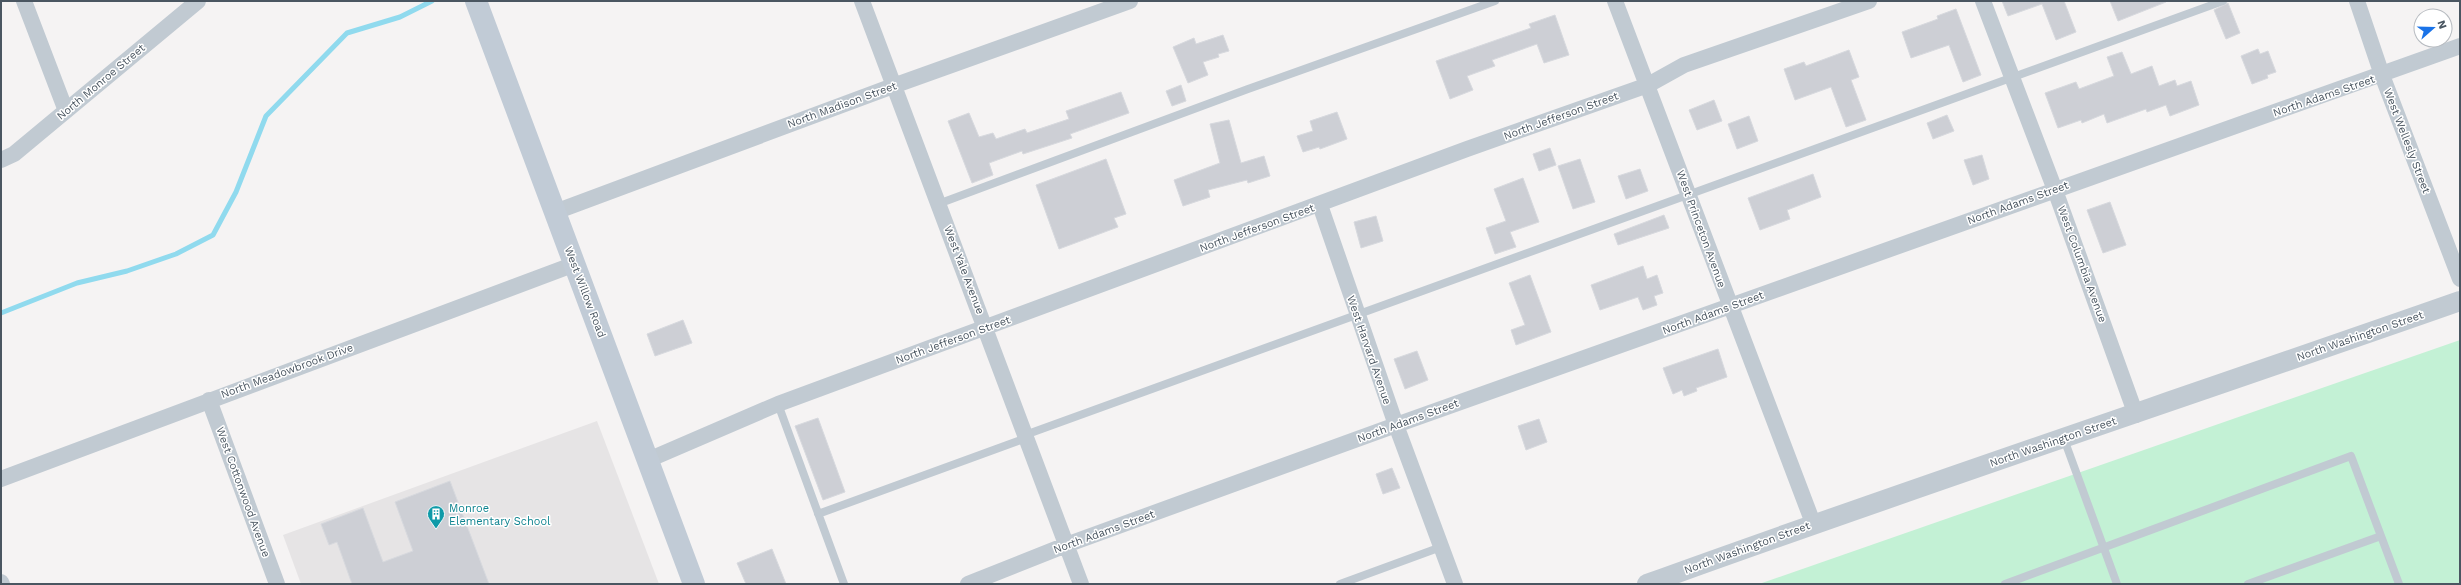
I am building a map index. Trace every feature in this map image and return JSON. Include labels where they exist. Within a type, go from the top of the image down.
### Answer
[{"type":"main road","name":"West Willow Road","points":[[476,1],[694,584]]},
{"type":"street","points":[[24,1],[66,111]]},
{"type":"street","name":"North Monroe Street","points":[[1,160],[14,154],[198,1]]},
{"type":"street","name":"West Yale Avenue","points":[[862,1],[1081,584]]},
{"type":"street","name":"North Madison Street","points":[[555,212],[893,86],[1130,1]]},
{"type":"street","name":"West Princeton Avenue","points":[[1615,1],[1813,523]]},
{"type":"street","name":"North Jefferson Street","points":[[648,460],[778,404],[1648,85],[1684,65],[1869,1]]},
{"type":"street","name":"West Columbia Avenue","points":[[1983,1],[2055,190],[2136,415]]},
{"type":"street","name":"West Wellesly Street","points":[[2357,1],[2382,75],[2460,280]]},
{"type":"street","name":"North Adams Street","points":[[968,584],[1066,545],[1396,425],[2460,46]]},
{"type":"street","name":"West Harvard Avenue","points":[[1320,205],[1396,425],[1455,584]]},
{"type":"street","name":"North Meadowbrook Drive","points":[[1,479],[574,264]]},
{"type":"street","name":"North Washington Street","points":[[1647,584],[1813,523],[2136,415],[2460,301]]},
{"type":"street","name":"West Cottonwood Avenue","points":[[209,400],[277,584]]},
{"type":"lane","points":[[938,204],[1248,89],[1495,1]]},
{"type":"lane","points":[[818,514],[1357,315],[2013,79],[2222,1]]},
{"type":"lane","points":[[778,404],[844,584]]},
{"type":"lane","points":[[2064,439],[2117,584]]},
{"type":"lane","points":[[2005,584],[2351,456],[2399,584]]},
{"type":"lane","points":[[2248,584],[2381,536]]},
{"type":"lane","points":[[1340,584],[1441,547]]},
{"type":"shaded area","points":[[597,421],[659,584],[301,584],[283,535]]},
{"type":"green space","points":[[2460,340],[2460,584],[1759,584]]},
{"type":"building","points":[[2002,1],[2064,1],[2076,32],[2056,40],[2042,4],[2008,16]]},
{"type":"building","points":[[2110,1],[2166,1],[2166,2],[2118,21]]},
{"type":"building","points":[[2228,3],[2240,33],[2226,39],[2214,10]]},
{"type":"building","points":[[1956,9],[1981,75],[1963,82],[1949,45],[1911,58],[1902,32],[1938,19],[1937,16]]},
{"type":"building","points":[[1555,15],[1569,55],[1544,63],[1537,44],[1492,60],[1495,66],[1467,76],[1473,90],[1450,99],[1436,61],[1531,28],[1529,24]]},
{"type":"building","points":[[1223,35],[1229,51],[1218,54],[1219,57],[1203,62],[1208,75],[1188,83],[1173,47],[1194,38],[1196,44]]},
{"type":"building","points":[[2258,49],[2260,54],[2268,51],[2276,72],[2267,75],[2268,78],[2252,84],[2241,56]]},
{"type":"building","points":[[1849,50],[1859,77],[1851,80],[1866,120],[1846,127],[1831,87],[1795,100],[1784,69],[1804,62],[1806,66]]},
{"type":"building","points":[[2122,52],[2131,74],[2152,66],[2159,86],[2175,80],[2177,86],[2191,81],[2199,105],[2170,116],[2166,105],[2147,112],[2146,109],[2107,123],[2104,114],[2082,123],[2081,120],[2058,128],[2045,93],[2076,82],[2079,89],[2114,76],[2107,57]]},
{"type":"building","points":[[1181,85],[1186,101],[1172,106],[1166,91]]},
{"type":"building","points":[[1121,92],[1129,113],[1070,134],[1072,138],[1023,154],[1022,151],[989,163],[993,175],[972,183],[948,121],[969,113],[979,137],[993,133],[996,139],[1025,129],[1027,133],[1069,119],[1066,111]]},
{"type":"building","points":[[1714,100],[1722,121],[1697,130],[1689,110]]},
{"type":"building","points":[[1337,112],[1347,139],[1320,149],[1319,147],[1303,152],[1297,136],[1313,131],[1310,121]]},
{"type":"building","points":[[1947,115],[1954,131],[1933,139],[1927,123]]},
{"type":"building","points":[[1749,116],[1758,141],[1737,149],[1728,124]]},
{"type":"building","points":[[1229,120],[1241,163],[1264,156],[1270,176],[1248,183],[1247,180],[1208,190],[1210,197],[1183,206],[1174,180],[1220,163],[1210,124]]},
{"type":"building","points":[[1550,148],[1556,165],[1539,171],[1533,154]]},
{"type":"building","points":[[1982,155],[1989,179],[1973,185],[1964,160]]},
{"type":"building","points":[[1106,159],[1126,214],[1114,218],[1118,227],[1059,249],[1036,185]]},
{"type":"building","points":[[1580,159],[1595,202],[1573,209],[1558,166]]},
{"type":"building","points":[[1640,169],[1648,191],[1626,199],[1618,176]]},
{"type":"building","points":[[1813,174],[1821,197],[1787,210],[1790,219],[1760,230],[1748,198]]},
{"type":"building","points":[[1523,178],[1539,222],[1510,232],[1516,247],[1495,254],[1486,228],[1506,221],[1494,189]]},
{"type":"building","points":[[2110,202],[2126,245],[2103,253],[2087,210]]},
{"type":"building","points":[[1664,215],[1669,228],[1618,245],[1614,234]]},
{"type":"building","points":[[1376,216],[1383,241],[1361,248],[1354,222]]},
{"type":"building","points":[[1643,266],[1647,279],[1657,275],[1663,293],[1654,296],[1657,305],[1643,310],[1638,297],[1600,310],[1591,285]]},
{"type":"building","points":[[1530,275],[1551,332],[1516,345],[1511,330],[1525,325],[1509,283]]},
{"type":"building","points":[[683,320],[692,343],[655,356],[647,334]]},
{"type":"building","points":[[1718,349],[1727,377],[1696,388],[1697,391],[1684,396],[1682,390],[1673,394],[1663,368]]},
{"type":"building","points":[[1417,351],[1428,380],[1405,389],[1394,359]]},
{"type":"building","points":[[818,418],[845,492],[823,500],[795,426]]},
{"type":"building","points":[[1539,419],[1547,442],[1526,450],[1518,426]]},
{"type":"building","points":[[1392,468],[1400,488],[1383,494],[1376,474]]},
{"type":"building","name":"Monroe Elementary School","points":[[450,481],[489,584],[352,584],[337,542],[329,545],[321,524],[363,508],[383,562],[413,551],[395,502]]},
{"type":"building","points":[[772,549],[786,584],[746,584],[737,563]]},
{"type":"waterway","points":[[1,313],[77,283],[127,271],[176,254],[213,235],[236,192],[266,116],[347,33],[400,17],[432,1]]},
{"type":"place","name":"Monroe Elementary School","points":[[436,529]]}]
